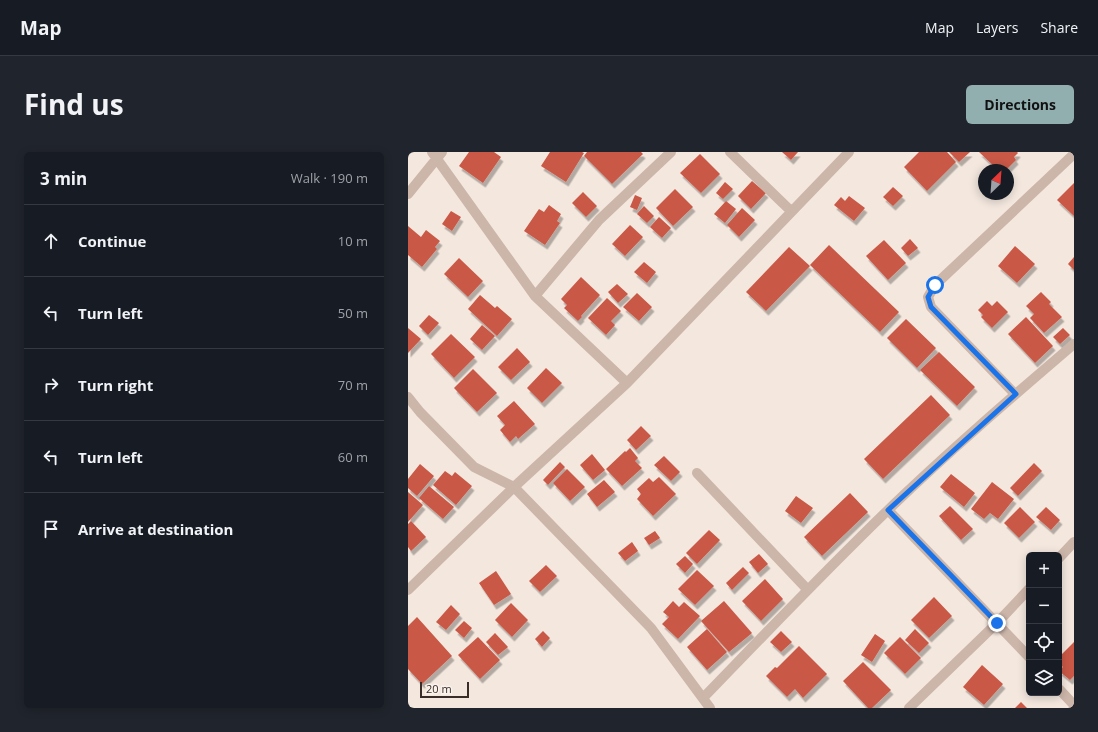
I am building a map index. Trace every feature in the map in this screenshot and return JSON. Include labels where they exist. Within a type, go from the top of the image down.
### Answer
[{"type":"street","points":[[535,296],[600,220],[671,152]]},
{"type":"street","points":[[730,152],[791,211]]},
{"type":"street","points":[[408,590],[514,487],[627,382],[848,152]]},
{"type":"street","points":[[408,194],[437,154],[535,296],[627,382]]},
{"type":"street","points":[[1016,394],[931,307],[928,297],[935,285],[1074,154]]},
{"type":"street","points":[[408,397],[420,412],[474,467],[514,487],[651,628],[706,704],[807,589],[888,510],[1016,394],[1074,344]]},
{"type":"street","points":[[697,473],[807,589]]},
{"type":"street","points":[[888,510],[1026,654]]},
{"type":"street","points":[[1062,555],[1074,542]]},
{"type":"street","points":[[909,708],[997,623],[1026,592]]},
{"type":"street","points":[[1062,692],[1074,705]]},
{"type":"building","points":[[469,152],[494,152],[501,157],[483,183],[459,166]]},
{"type":"building","points":[[550,152],[584,153],[566,182],[541,166]]},
{"type":"building","points":[[587,152],[641,152],[643,154],[612,184],[584,156]]},
{"type":"building","points":[[782,152],[798,152],[791,160]]},
{"type":"building","points":[[919,152],[947,152],[956,162],[927,191],[904,167]]},
{"type":"building","points":[[949,152],[970,152],[959,162]]},
{"type":"building","points":[[979,152],[1018,153],[1014,157],[1016,160],[1012,164],[992,164]]},
{"type":"building","points":[[700,154],[720,174],[701,193],[680,173]]},
{"type":"building","points":[[752,181],[766,193],[751,209],[738,196]]},
{"type":"building","points":[[725,182],[733,189],[723,199],[716,193]]},
{"type":"building","points":[[1074,183],[1074,216],[1057,200]]},
{"type":"building","points":[[893,187],[903,196],[893,206],[883,197]]},
{"type":"building","points":[[675,189],[693,207],[673,226],[656,208]]},
{"type":"building","points":[[583,192],[597,206],[586,217],[572,203]]},
{"type":"building","points":[[635,195],[642,198],[637,210],[630,207]]},
{"type":"building","points":[[849,196],[865,208],[854,221],[834,205],[841,197],[845,201]]},
{"type":"building","points":[[726,201],[736,209],[725,223],[714,214]]},
{"type":"building","points":[[549,205],[561,214],[557,221],[560,223],[545,245],[524,231],[539,209],[544,212]]},
{"type":"building","points":[[644,206],[654,216],[647,223],[637,214]]},
{"type":"building","points":[[742,208],[755,220],[739,237],[727,225]]},
{"type":"building","points":[[451,211],[461,217],[452,231],[442,224]]},
{"type":"building","points":[[659,217],[671,228],[662,238],[650,227]]},
{"type":"building","points":[[630,225],[643,237],[625,256],[612,244]]},
{"type":"building","points":[[408,226],[421,237],[426,230],[440,241],[435,247],[437,249],[422,267],[408,255]]},
{"type":"building","points":[[910,239],[918,248],[908,256],[901,248]]},
{"type":"building","points":[[884,240],[906,263],[888,280],[866,256]]},
{"type":"building","points":[[829,245],[899,312],[880,332],[810,265]]},
{"type":"building","points":[[1015,246],[1035,264],[1017,283],[998,266]]},
{"type":"building","points":[[789,247],[810,266],[766,311],[746,292]]},
{"type":"building","points":[[1074,257],[1074,270],[1068,264]]},
{"type":"building","points":[[459,258],[483,281],[468,297],[444,274]]},
{"type":"building","points":[[644,262],[656,272],[647,283],[634,272]]},
{"type":"building","points":[[581,277],[600,295],[578,321],[564,308],[567,305],[561,299]]},
{"type":"building","points":[[617,284],[628,294],[618,303],[608,292]]},
{"type":"building","points":[[1041,292],[1051,302],[1049,304],[1062,317],[1044,333],[1030,318],[1034,314],[1026,306]]},
{"type":"building","points":[[637,293],[652,307],[639,321],[623,307]]},
{"type":"building","points":[[480,295],[495,308],[497,306],[512,319],[497,336],[468,309]]},
{"type":"building","points":[[607,298],[621,311],[611,321],[615,325],[606,335],[588,318]]},
{"type":"building","points":[[987,301],[992,306],[997,301],[1008,312],[992,328],[981,317],[983,315],[978,310]]},
{"type":"building","points":[[429,315],[439,323],[428,335],[419,326]]},
{"type":"building","points":[[1026,317],[1053,346],[1035,363],[1008,334]]},
{"type":"building","points":[[906,319],[936,348],[917,368],[887,338]]},
{"type":"building","points":[[482,325],[495,336],[482,350],[470,339]]},
{"type":"building","points":[[408,328],[421,339],[408,353]]},
{"type":"building","points":[[1063,328],[1070,335],[1060,344],[1053,337]]},
{"type":"building","points":[[451,334],[475,357],[454,378],[431,354]]},
{"type":"building","points":[[517,348],[530,362],[511,380],[498,367]]},
{"type":"building","points":[[939,352],[975,387],[957,406],[920,370]]},
{"type":"building","points":[[546,368],[562,383],[542,403],[527,388]]},
{"type":"building","points":[[473,369],[497,393],[477,412],[454,388]]},
{"type":"building","points":[[931,395],[950,415],[883,479],[864,459]]},
{"type":"building","points":[[514,401],[535,424],[518,439],[516,436],[510,442],[500,430],[505,425],[497,416]]},
{"type":"building","points":[[641,426],[651,436],[636,450],[627,440]]},
{"type":"building","points":[[630,448],[638,458],[635,461],[642,468],[622,486],[606,469]]},
{"type":"building","points":[[592,454],[605,470],[593,480],[580,465]]},
{"type":"building","points":[[664,456],[680,472],[671,481],[654,465]]},
{"type":"building","points":[[560,462],[565,467],[548,485],[543,480]]},
{"type":"building","points":[[1034,463],[1042,471],[1018,496],[1010,488]]},
{"type":"building","points":[[420,464],[434,476],[417,496],[408,488],[408,479]]},
{"type":"building","points":[[567,469],[585,487],[570,501],[553,483]]},
{"type":"building","points":[[445,471],[452,476],[455,472],[472,486],[456,505],[433,485]]},
{"type":"building","points":[[951,474],[975,493],[964,507],[940,487]]},
{"type":"building","points":[[659,477],[676,494],[653,516],[637,499],[641,494],[637,489],[649,478],[653,482]]},
{"type":"building","points":[[604,480],[615,492],[597,507],[587,494]]},
{"type":"building","points":[[992,482],[1014,499],[998,519],[990,513],[984,519],[971,509]]},
{"type":"building","points":[[429,486],[454,507],[443,519],[419,498]]},
{"type":"building","points":[[408,492],[423,505],[408,522]]},
{"type":"building","points":[[850,493],[868,512],[822,556],[804,537]]},
{"type":"building","points":[[796,496],[813,508],[801,523],[785,511]]},
{"type":"building","points":[[950,506],[973,529],[961,540],[939,516]]},
{"type":"building","points":[[1020,507],[1035,522],[1019,538],[1004,523]]},
{"type":"building","points":[[1046,507],[1060,520],[1051,530],[1036,517]]},
{"type":"building","points":[[411,521],[426,537],[411,551],[408,547],[408,524]]},
{"type":"building","points":[[709,530],[720,540],[697,564],[686,553]]},
{"type":"building","points":[[655,531],[660,538],[649,545],[644,538]]},
{"type":"building","points":[[632,542],[638,551],[625,561],[618,553]]},
{"type":"building","points":[[759,554],[768,564],[758,573],[749,562]]},
{"type":"building","points":[[685,556],[693,564],[685,573],[676,564]]},
{"type":"building","points":[[546,565],[557,576],[540,592],[529,581]]},
{"type":"building","points":[[743,567],[749,573],[732,590],[726,583]]},
{"type":"building","points":[[697,570],[714,586],[695,605],[678,589]]},
{"type":"building","points":[[496,571],[511,594],[494,605],[479,583]]},
{"type":"building","points":[[765,579],[783,599],[761,621],[742,601]]},
{"type":"building","points":[[934,597],[952,616],[929,638],[911,620]]},
{"type":"building","points":[[673,601],[679,607],[684,602],[700,616],[678,639],[662,624],[669,617],[663,612]]},
{"type":"building","points":[[724,601],[752,633],[729,652],[701,621]]},
{"type":"building","points":[[511,603],[528,620],[512,637],[495,620]]},
{"type":"building","points":[[451,605],[460,614],[446,630],[436,622]]},
{"type":"building","points":[[417,617],[452,656],[422,684],[408,669],[408,626]]},
{"type":"building","points":[[464,621],[472,628],[464,638],[455,630]]},
{"type":"building","points":[[707,629],[727,652],[707,670],[687,647]]},
{"type":"building","points":[[915,629],[929,643],[919,653],[905,640]]},
{"type":"building","points":[[543,631],[550,638],[542,647],[535,639]]},
{"type":"building","points":[[781,631],[792,642],[781,652],[770,642]]},
{"type":"building","points":[[495,633],[508,647],[498,655],[486,642]]},
{"type":"building","points":[[875,634],[885,641],[872,662],[861,655]]},
{"type":"building","points":[[478,637],[500,660],[480,679],[458,655]]},
{"type":"building","points":[[900,637],[921,658],[905,674],[884,653]]},
{"type":"building","points":[[1074,642],[1074,676],[1070,680],[1062,673],[1062,654]]},
{"type":"building","points":[[799,646],[827,674],[803,698],[795,689],[787,697],[766,676],[775,667],[777,668]]},
{"type":"building","points":[[863,662],[891,690],[872,708],[868,708],[843,681]]},
{"type":"building","points":[[982,665],[1003,684],[984,705],[963,687]]},
{"type":"building","points":[[1021,702],[1027,708],[1015,708]]},
{"type":"route","points":[[935,285],[928,297],[931,307],[1016,394],[888,510],[997,623]]}]
